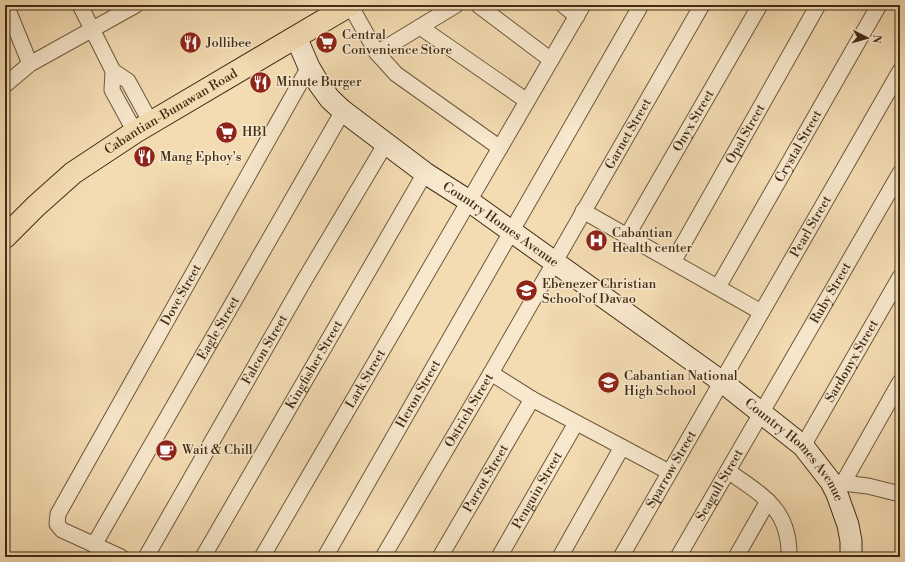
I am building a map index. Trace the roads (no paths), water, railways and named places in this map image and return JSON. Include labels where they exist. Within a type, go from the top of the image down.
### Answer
[{"type":"main road","name":"Cabantian-Bunawan Road","points":[[5,237],[36,206],[73,173],[143,127],[350,5]]},
{"type":"main road","name":"Country Homes Avenue","points":[[296,37],[309,67],[319,84],[330,99],[343,111],[425,173],[469,201],[721,382],[762,412],[803,446],[837,482],[851,541],[850,557]]},
{"type":"street","points":[[80,5],[113,71],[112,90],[143,127]]},
{"type":"street","points":[[5,85],[30,64],[136,5]]},
{"type":"street","points":[[350,5],[377,53],[396,74],[500,148]]},
{"type":"street","points":[[377,53],[456,5]]},
{"type":"street","points":[[478,5],[551,60]]},
{"type":"street","points":[[563,5],[580,10]]},
{"type":"street","name":"Heron Street","points":[[325,557],[641,5]]},
{"type":"street","name":"Garnet Street","points":[[554,262],[702,5]]},
{"type":"street","name":"Onyx Street","points":[[627,236],[760,5]]},
{"type":"street","name":"Opal Street","points":[[673,262],[818,5]]},
{"type":"street","name":"Crystal Street","points":[[718,287],[879,5]]},
{"type":"street","points":[[6,10],[30,64]]},
{"type":"street","name":"Lark Street","points":[[262,557],[580,10]]},
{"type":"street","points":[[420,27],[527,101]]},
{"type":"street","name":"Dove Street","points":[[94,545],[65,533],[59,528],[58,514],[309,67]]},
{"type":"street","name":"Pearl Street","points":[[721,382],[900,71]]},
{"type":"street","name":"Eagle Street","points":[[94,545],[343,111]]},
{"type":"street","name":"Falcon Street","points":[[146,557],[305,279],[386,143]]},
{"type":"street","name":"Kingfisher Street","points":[[203,557],[425,173]]},
{"type":"street","name":"Ruby Street","points":[[762,412],[900,173]]},
{"type":"street","points":[[583,211],[761,312]]},
{"type":"street","name":"Ostrich Street","points":[[383,557],[554,262]]},
{"type":"street","name":"Sardonyx Street","points":[[803,446],[900,277]]},
{"type":"street","points":[[491,373],[532,399],[669,472]]},
{"type":"street","name":"Sparrow Street","points":[[621,557],[721,382]]},
{"type":"street","points":[[898,490],[837,482],[900,382]]},
{"type":"street","name":"Parrot Street","points":[[440,557],[532,399]]},
{"type":"street","name":"Seagull Street","points":[[678,557],[762,412]]},
{"type":"street","name":"Penguin Street","points":[[499,557],[576,423]]},
{"type":"street","points":[[560,557],[622,447]]},
{"type":"street","points":[[728,471],[768,501],[777,511],[786,527],[789,541],[789,557]]},
{"type":"street","points":[[736,557],[768,501]]},
{"type":"street","points":[[94,545],[121,557]]},
{"type":"place","name":"Central Convenience Store","points":[[327,42]]},
{"type":"place","name":"Jollibee","points":[[191,43]]},
{"type":"place","name":"Minute Burger","points":[[261,82]]},
{"type":"place","name":"HB1","points":[[226,132]]},
{"type":"place","name":"Mang Ephoy's","points":[[145,157]]},
{"type":"place","name":"Cabantian Health center","points":[[596,240]]},
{"type":"place","name":"Ebenezer Christian School of Davao","points":[[526,291]]},
{"type":"place","name":"Cabantian National High School","points":[[608,383]]},
{"type":"place","name":"Wait & Chill","points":[[167,450]]}]
